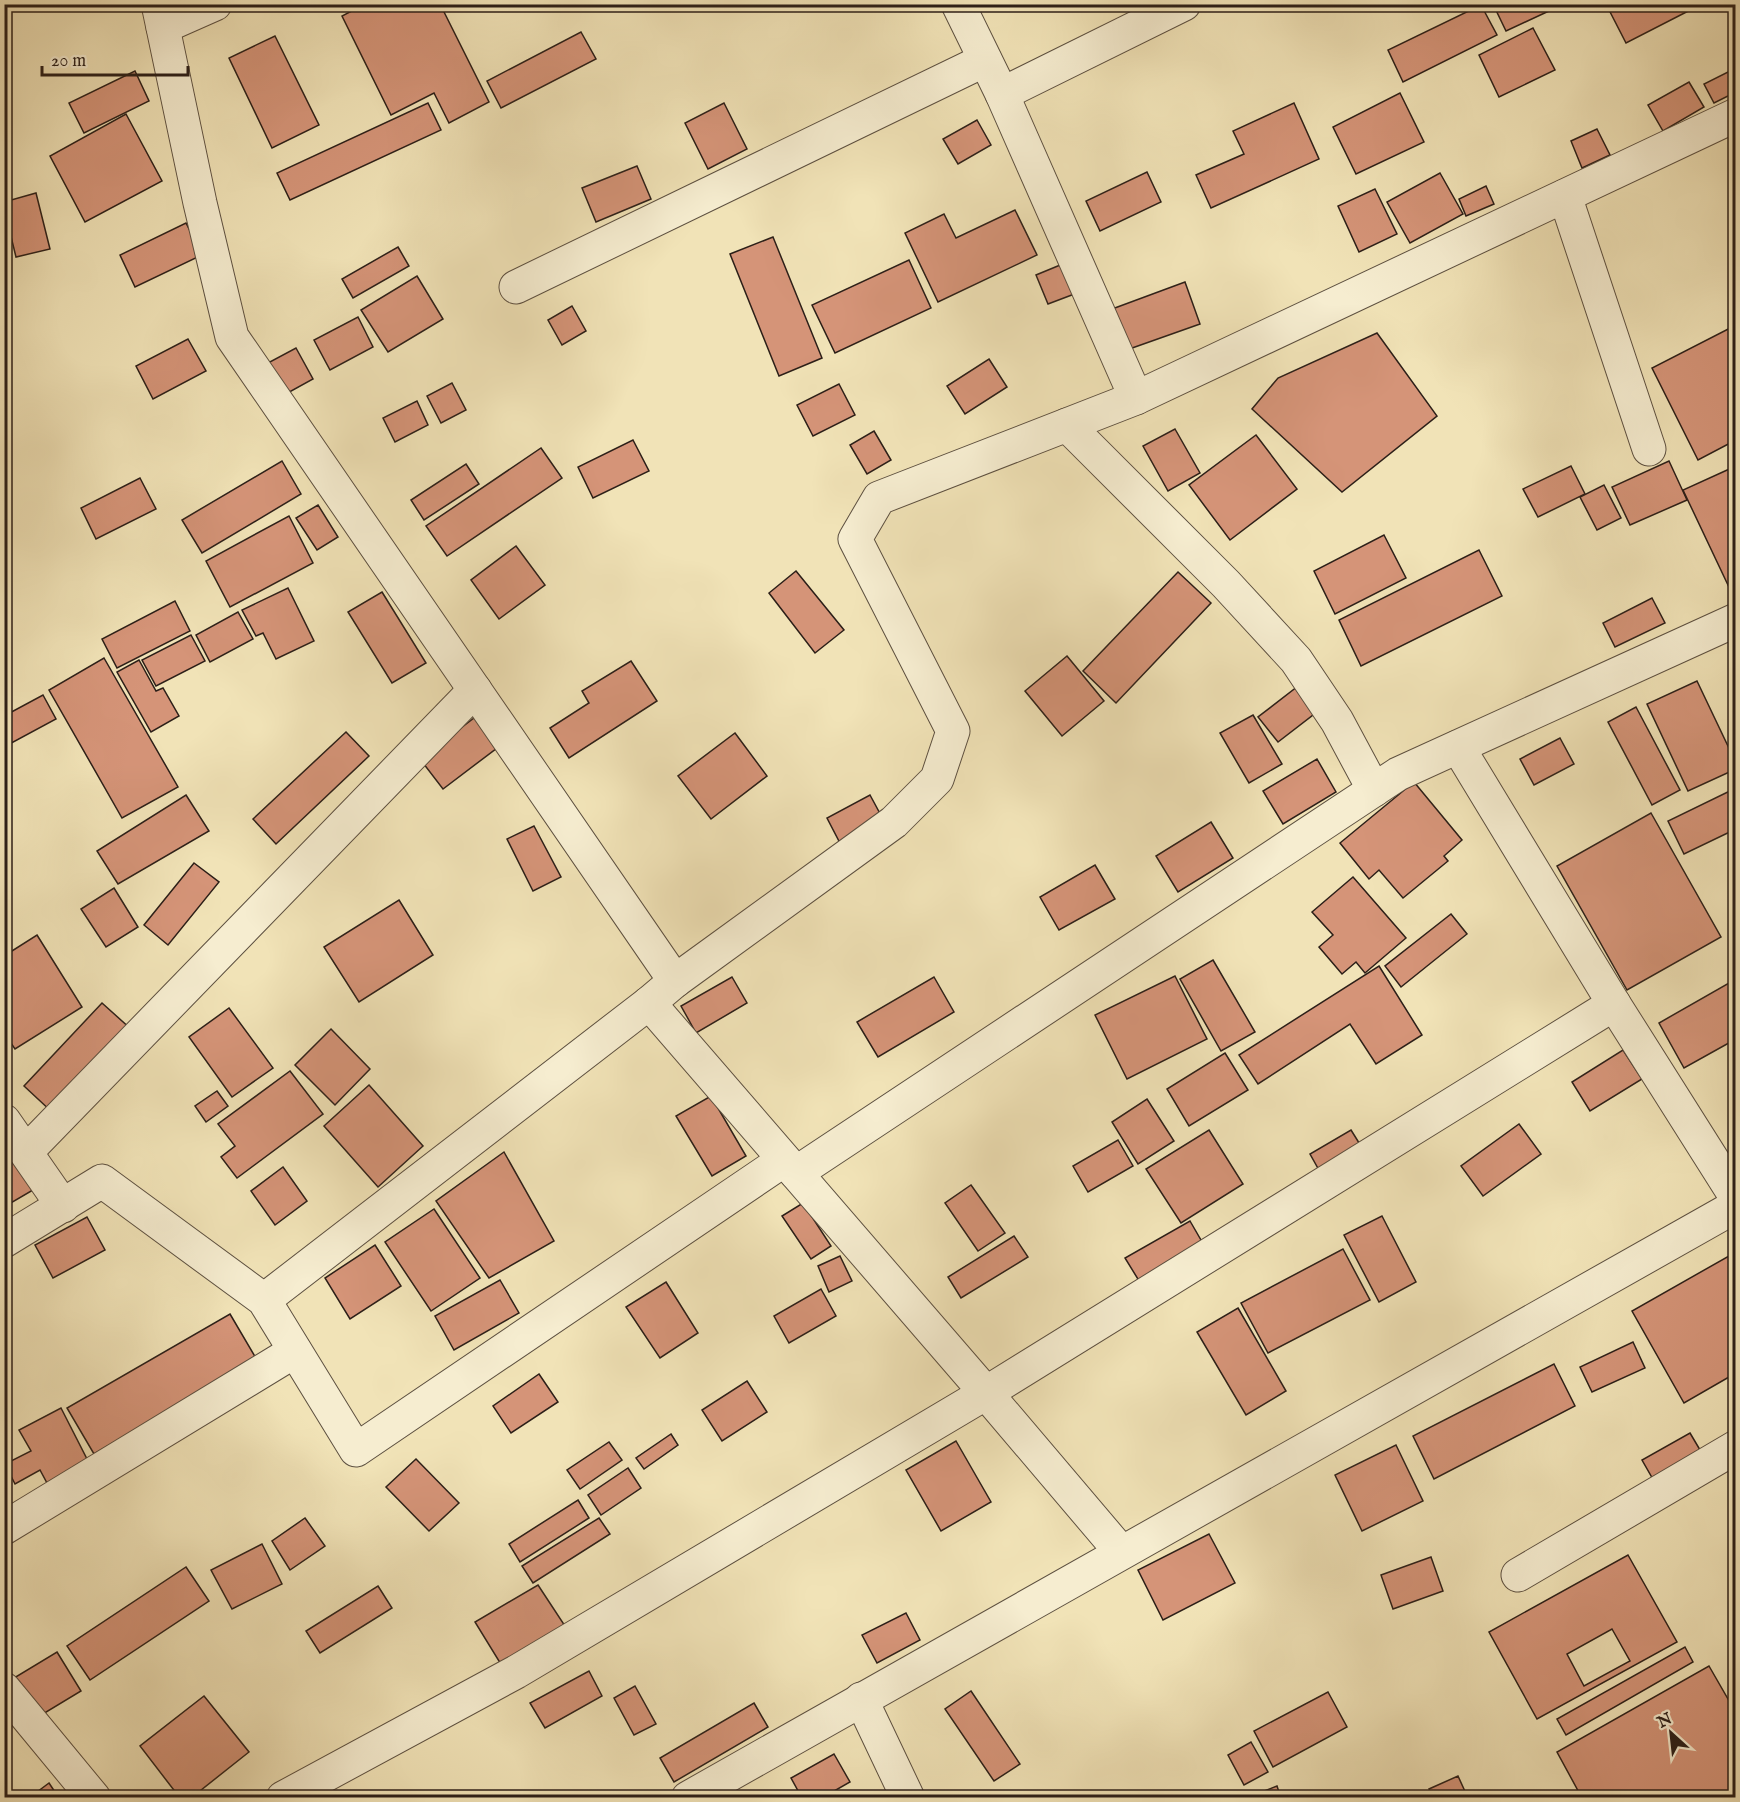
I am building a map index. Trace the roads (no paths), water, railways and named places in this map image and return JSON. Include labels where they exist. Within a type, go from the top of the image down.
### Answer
[{"type":"street","points":[[215,4],[161,16],[200,203],[232,337],[675,981]]},
{"type":"street","points":[[958,4],[1002,94],[1136,398]]},
{"type":"street","points":[[1002,94],[1184,4]]},
{"type":"street","points":[[516,287],[985,60]]},
{"type":"street","points":[[264,1300],[675,981],[894,822],[937,779],[952,731],[855,539],[879,498],[1136,398],[1736,115]]},
{"type":"street","points":[[1565,196],[1649,449]]},
{"type":"street","points":[[1067,425],[1226,584],[1296,660],[1337,721],[1374,790]]},
{"type":"street","points":[[4,1241],[102,1181],[264,1300],[356,1450],[790,1166],[1398,774],[1736,620]]},
{"type":"street","points":[[26,1152],[475,690]]},
{"type":"street","points":[[1458,747],[1614,1004],[1736,1197]]},
{"type":"street","points":[[649,1003],[1121,1552]]},
{"type":"street","points":[[283,1797],[516,1672],[986,1393],[1614,1004]]},
{"type":"street","points":[[4,1121],[63,1206]]},
{"type":"street","points":[[688,1797],[1736,1206]]},
{"type":"street","points":[[4,1528],[295,1351]]},
{"type":"street","points":[[1518,1575],[1736,1447]]},
{"type":"street","points":[[4,1689],[94,1797]]},
{"type":"street","points":[[861,1699],[908,1797]]}]
